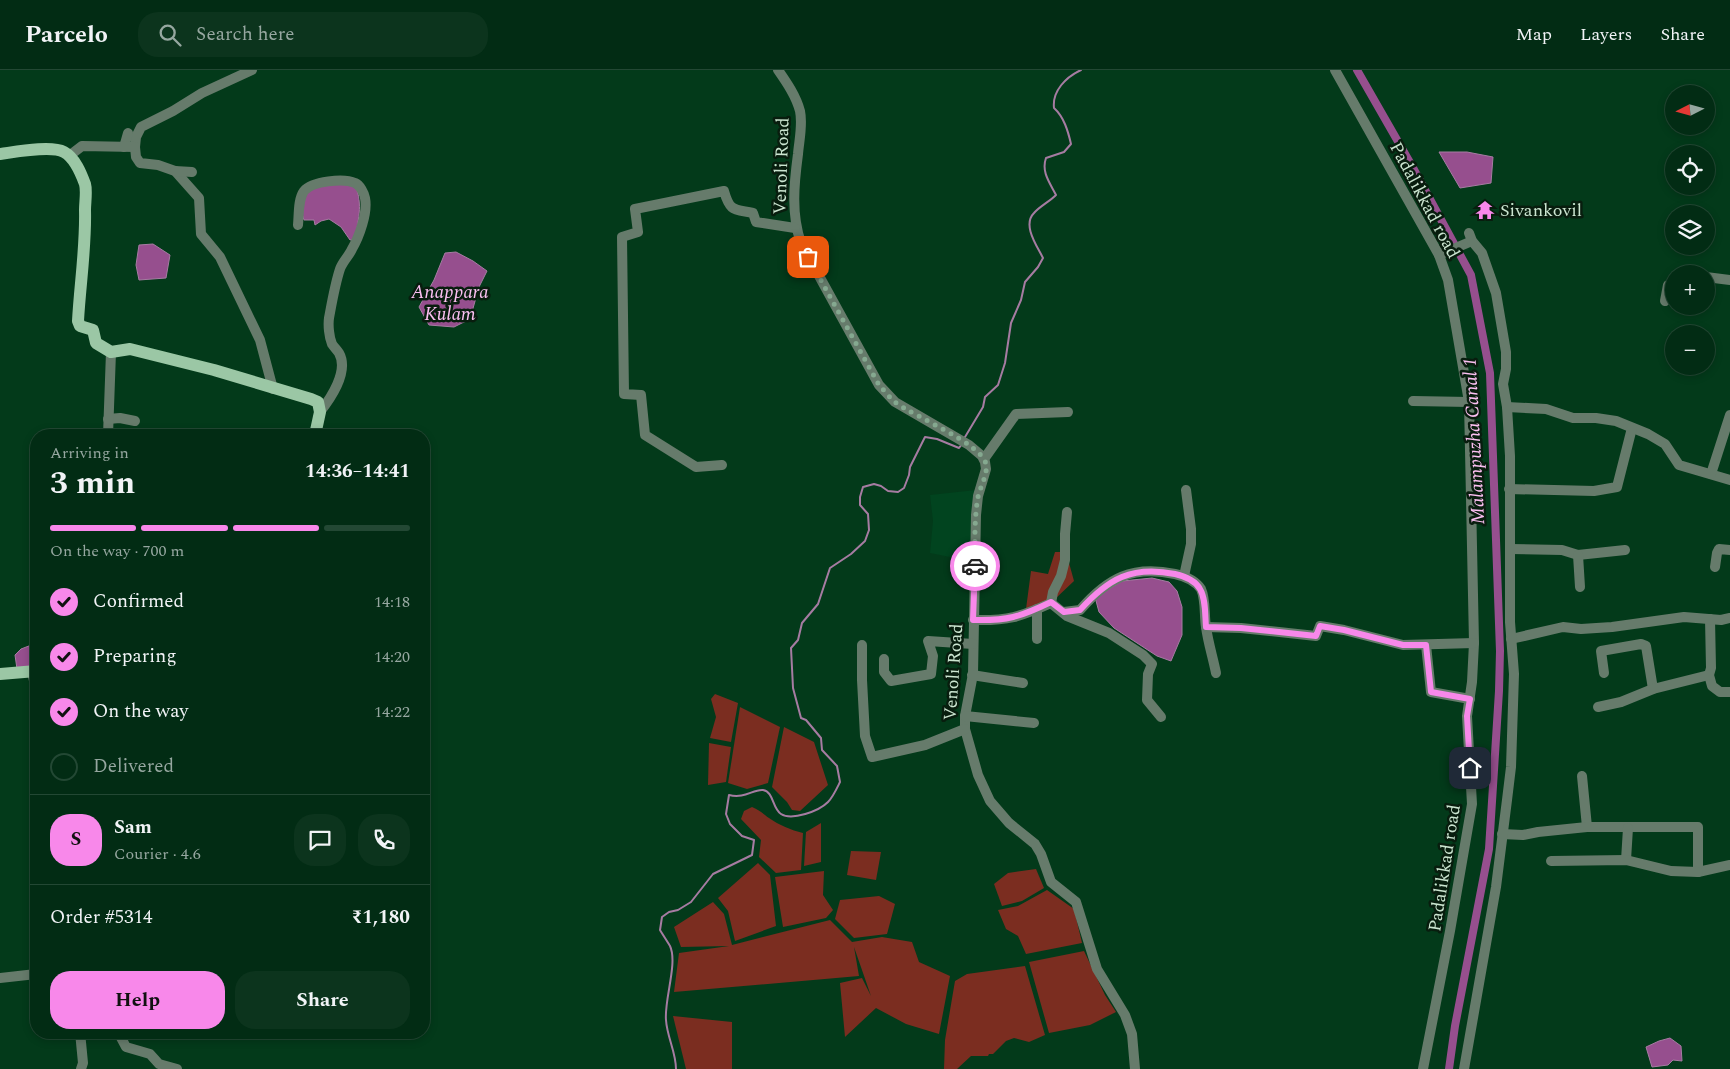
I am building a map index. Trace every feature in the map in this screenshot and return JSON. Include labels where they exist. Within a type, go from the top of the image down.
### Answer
[{"type":"main road","points":[[0,154],[35,149],[64,152],[74,161],[85,185],[86,238],[81,276],[79,324],[93,330],[96,343],[111,352],[130,349],[214,370],[318,402],[320,412],[316,429]]},
{"type":"main road","points":[[0,674],[30,672]]},
{"type":"street","points":[[192,172],[175,171],[158,165],[140,163],[136,157],[135,147],[140,127],[202,93],[252,70]]},
{"type":"street","name":"Venoli Road","points":[[778,70],[796,99],[800,114],[794,216],[795,228],[800,243],[879,385],[895,402],[969,445],[984,459],[986,469],[978,496],[976,515],[972,675],[965,716],[965,729],[978,775],[990,801],[1009,823],[1034,844],[1051,882],[1076,902],[1097,969],[1125,1015],[1132,1034],[1135,1069]]},
{"type":"street","name":"Padalikkad road","points":[[1335,70],[1439,255],[1448,280],[1469,402],[1474,643],[1467,716],[1472,804],[1450,932],[1423,1069]]},
{"type":"street","points":[[124,147],[128,133]]},
{"type":"street","points":[[70,156],[82,146],[135,147]]},
{"type":"street","points":[[175,171],[199,198],[201,234],[220,258],[260,340],[273,389]]},
{"type":"street","points":[[298,225],[301,197],[305,190],[318,183],[334,180],[352,182],[357,184],[365,196],[364,218],[352,250],[346,257],[340,270],[328,321],[331,342],[340,354],[342,366],[333,396],[320,412]]},
{"type":"street","points":[[722,466],[696,467],[645,435],[641,395],[624,394],[622,237],[638,232],[635,209],[724,191],[728,204],[733,209],[753,213],[756,222],[795,228]]},
{"type":"street","points":[[1439,255],[1470,237],[1482,253],[1496,293],[1506,352],[1506,369],[1503,384],[1507,407],[1510,456],[1511,639],[1514,674],[1511,767],[1496,887],[1464,1069]]},
{"type":"street","points":[[1715,278],[1730,280]]},
{"type":"street","points":[[108,429],[111,352]]},
{"type":"street","points":[[1413,401],[1469,402]]},
{"type":"street","points":[[1507,407],[1546,409],[1573,418],[1596,418],[1616,421],[1648,434],[1665,444],[1679,465],[1730,480]]},
{"type":"street","points":[[984,459],[1016,414],[1068,412]]},
{"type":"street","points":[[1710,474],[1730,415]]},
{"type":"street","points":[[108,419],[120,418],[135,421]]},
{"type":"street","points":[[1509,489],[1594,491],[1617,487],[1632,428]]},
{"type":"street","points":[[1184,576],[1191,544],[1186,490]]},
{"type":"street","points":[[1051,602],[1052,592],[1061,576],[1065,560],[1067,512]]},
{"type":"street","points":[[1510,548],[1562,550],[1578,556],[1624,550]]},
{"type":"street","points":[[1715,567],[1716,553],[1719,549],[1730,550]]},
{"type":"street","points":[[1578,556],[1580,587]]},
{"type":"street","points":[[1079,615],[1097,591],[1121,577],[1140,571],[1166,572],[1184,576],[1201,589],[1204,598],[1206,627],[1216,672]]},
{"type":"street","points":[[973,620],[998,621],[1013,618],[1051,602]]},
{"type":"street","points":[[1051,602],[1067,616],[1079,615],[1109,632],[1143,655],[1152,664],[1148,674],[1147,700],[1161,717]]},
{"type":"street","points":[[1036,609],[1037,639]]},
{"type":"street","points":[[1511,639],[1563,627],[1581,629],[1612,627],[1684,617],[1721,620],[1730,618]]},
{"type":"street","points":[[1710,619],[1711,668],[1709,675],[1712,686],[1720,692],[1730,692]]},
{"type":"street","points":[[1206,627],[1241,628],[1316,636],[1320,626],[1403,645],[1474,643]]},
{"type":"street","points":[[884,659],[884,672],[891,681],[931,674],[933,656],[928,640],[973,644]]},
{"type":"street","points":[[1604,673],[1601,651],[1641,644],[1646,646],[1653,689]]},
{"type":"street","points":[[862,645],[865,736],[872,757],[926,745],[965,729]]},
{"type":"street","points":[[1430,645],[1431,692],[1470,699]]},
{"type":"street","points":[[972,675],[1023,682]]},
{"type":"street","points":[[1598,707],[1621,702],[1653,689],[1709,675]]},
{"type":"street","points":[[965,716],[1034,723]]},
{"type":"street","points":[[1582,776],[1587,827]]},
{"type":"street","points":[[1502,834],[1524,836],[1538,832],[1587,827],[1698,828],[1698,872]]},
{"type":"street","points":[[1626,860],[1628,828]]},
{"type":"street","points":[[1551,861],[1626,860],[1671,871],[1698,872],[1730,865]]},
{"type":"street","points":[[0,978],[30,975]]},
{"type":"street","points":[[81,1039],[83,1063],[81,1069]]},
{"type":"street","points":[[122,1039],[126,1047],[150,1054],[159,1064],[177,1069]]},
{"type":"shaded area","points":[[976,490],[973,557],[950,557],[930,553],[933,521],[930,495]]},
{"type":"shaded area","points":[[1055,552],[1066,552],[1074,581],[1055,599],[1026,609],[1031,571],[1048,574]]},
{"type":"shaded area","points":[[715,694],[738,703],[731,742],[710,738],[716,717],[711,699]]},
{"type":"shaded area","points":[[740,707],[780,727],[768,783],[747,789],[728,783]]},
{"type":"shaded area","points":[[784,727],[814,742],[828,785],[800,811],[792,810],[772,787]]},
{"type":"shaded area","points":[[709,743],[731,747],[726,782],[708,785]]},
{"type":"shaded area","points":[[752,807],[773,821],[803,833],[801,870],[776,873],[759,857],[761,840],[741,819],[744,811]]},
{"type":"shaded area","points":[[821,823],[821,862],[804,866],[806,832]]},
{"type":"shaded area","points":[[851,851],[881,852],[876,880],[847,875]]},
{"type":"shaded area","points":[[758,863],[770,875],[776,926],[735,941],[728,911],[718,898]]},
{"type":"shaded area","points":[[1036,869],[1044,888],[1022,901],[1002,906],[994,884],[1008,873]]},
{"type":"shaded area","points":[[824,871],[823,895],[833,910],[826,918],[783,927],[775,877]]},
{"type":"shaded area","points":[[1047,890],[1074,909],[1082,943],[1026,954],[1018,936],[1006,929],[998,910],[1018,906]]},
{"type":"shaded area","points":[[879,896],[895,904],[887,934],[854,938],[835,919],[840,900]]},
{"type":"shaded area","points":[[713,902],[724,914],[732,945],[830,920],[852,942],[882,937],[912,942],[919,962],[950,976],[939,1034],[906,1024],[876,1008],[845,1037],[840,983],[862,978],[871,996],[854,947],[859,976],[674,992],[679,953],[729,946],[681,947],[674,927]]},
{"type":"shaded area","points":[[1084,951],[1105,995],[1116,1012],[1090,1025],[1049,1033],[1029,962]]},
{"type":"shaded area","points":[[1025,966],[1045,1035],[1029,1042],[1014,1038],[1006,1041],[993,1054],[988,1056],[971,1056],[957,1069],[944,1069],[945,1040],[955,981],[967,974]]},
{"type":"shaded area","points":[[673,1016],[732,1022],[732,1069],[686,1069]]},
{"type":"water","points":[[1439,152],[1467,152],[1493,157],[1491,183],[1460,188]]},
{"type":"water","points":[[354,182],[359,196],[359,217],[355,239],[350,240],[341,227],[329,219],[315,225],[314,220],[304,220],[302,214],[305,191],[324,185]]},
{"type":"water","points":[[153,244],[170,255],[166,278],[139,280],[136,265],[139,245]]},
{"type":"water","name":"Anappara Kulam","points":[[456,252],[487,271],[479,287],[470,319],[454,327],[429,325],[419,307],[434,280],[445,253]]},
{"type":"water","points":[[1152,578],[1169,582],[1177,591],[1182,607],[1182,635],[1171,661],[1157,656],[1114,628],[1099,612],[1095,597],[1122,581]]},
{"type":"water","points":[[30,646],[30,670],[17,669],[15,655],[21,649]]},
{"type":"water","points":[[1670,1038],[1681,1046],[1682,1061],[1673,1060],[1668,1065],[1652,1067],[1646,1047]]},
{"type":"waterway","points":[[965,437],[983,407],[985,397],[998,385],[1005,363],[1011,323],[1021,300],[1025,282],[1043,258],[1032,236],[1030,229],[1031,218],[1036,211],[1056,195],[1045,173],[1046,158],[1064,152],[1071,144],[1063,120],[1054,108],[1055,96],[1061,85],[1070,76],[1081,70]]},
{"type":"waterway","name":"Malampuzha Canal 1","points":[[1357,70],[1471,275],[1490,373],[1500,651],[1499,691],[1489,849],[1455,1026],[1449,1069]]},
{"type":"waterway","points":[[676,1069],[666,1020],[672,972],[672,953],[660,930],[662,917],[691,902],[713,874],[752,855],[754,840],[742,836],[730,824],[726,814],[729,795],[740,796],[756,791],[767,791],[778,811],[786,816],[798,816],[818,809],[828,802],[833,795],[840,782],[837,766],[822,750],[821,738],[806,720],[801,718],[793,688],[791,648],[798,640],[802,623],[818,604],[830,568],[851,554],[865,541],[869,530],[868,514],[860,505],[863,487],[874,484],[888,491],[898,492],[904,488],[910,467],[925,437],[937,439],[959,448],[962,444]]},
{"type":"way so far","points":[[808,257],[879,385],[895,402],[969,445],[982,456],[986,469],[978,496],[975,566]]},
{"type":"place","name":"Sivankovil","points":[[1485,210]]},
{"type":"route","points":[[975,566],[973,620],[998,621],[1013,618],[1051,602],[1064,612],[1080,610],[1097,591],[1121,577],[1140,571],[1166,572],[1184,576],[1201,589],[1204,598],[1206,627],[1241,628],[1316,636],[1320,626],[1403,645],[1426,645],[1431,692],[1470,699],[1467,716],[1470,768]]}]
